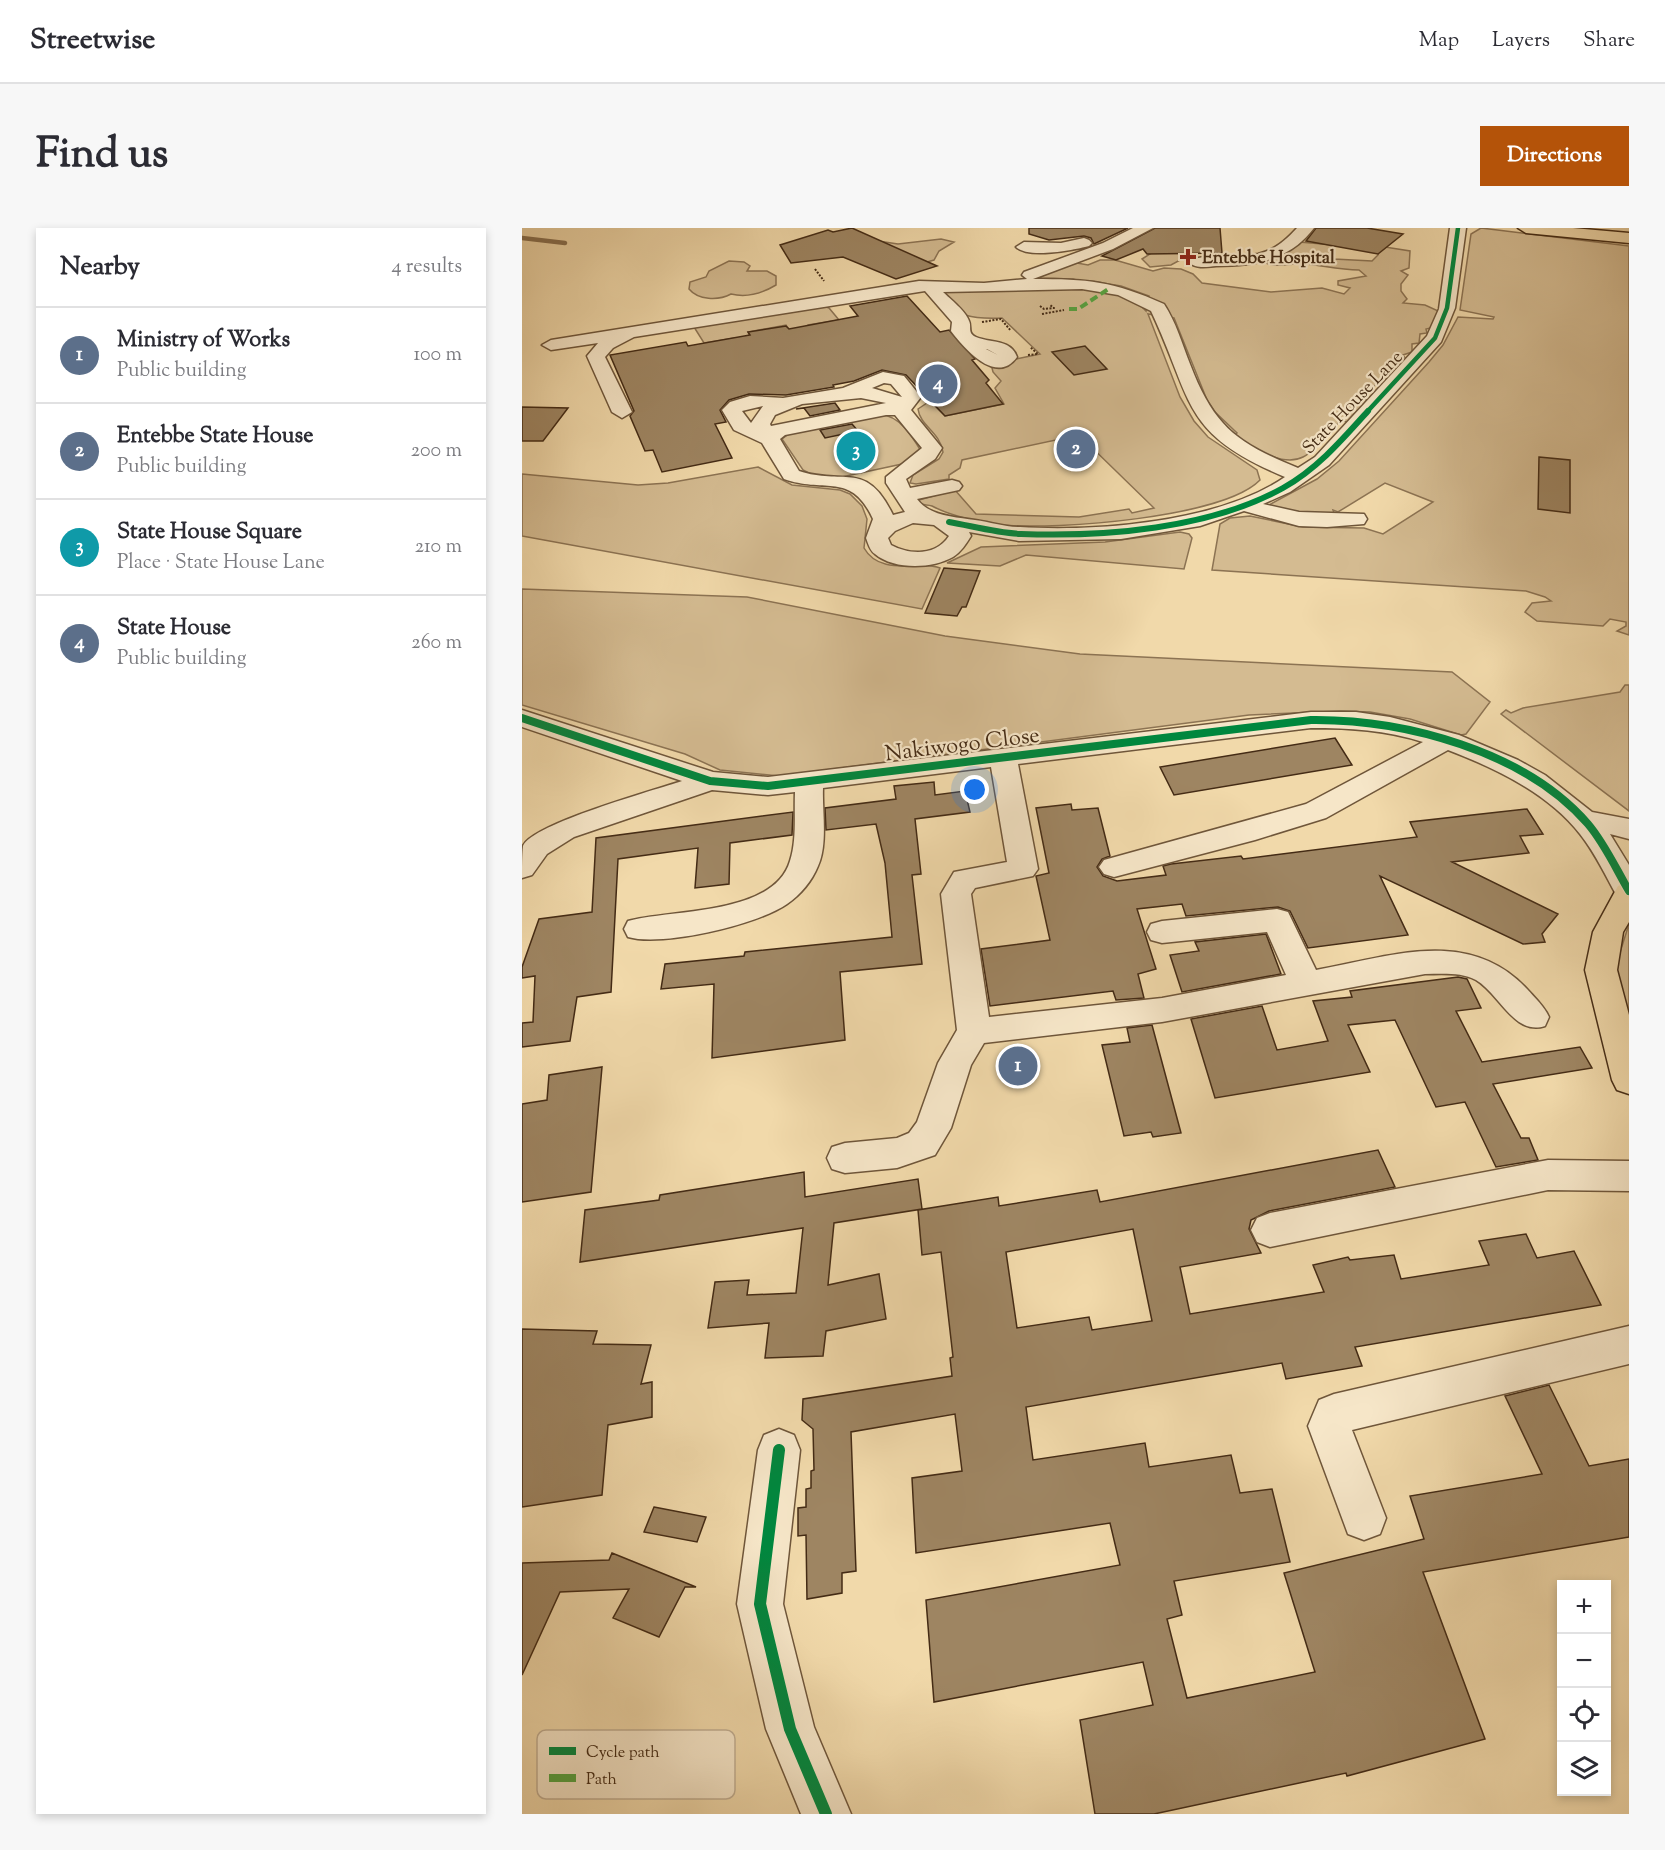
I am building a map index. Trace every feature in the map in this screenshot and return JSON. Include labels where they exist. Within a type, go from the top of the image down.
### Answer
[{"type":"main road","points":[[1526,228],[1629,238]]},
{"type":"main road","points":[[1629,892],[1608,932],[1629,1080]]},
{"type":"street","points":[[1197,262],[1265,256],[1280,251],[1306,228]]},
{"type":"street","name":"State House Lane","points":[[1019,534],[1121,532],[1200,519],[1283,488],[1300,477],[1322,461],[1435,338],[1446,311],[1458,228]]},
{"type":"street","points":[[1024,247],[1061,248],[1143,229]]},
{"type":"street","points":[[999,286],[1085,256],[1143,229]]},
{"type":"street","points":[[921,271],[948,285]]},
{"type":"street","points":[[551,345],[902,288],[1055,283],[1094,285],[1122,291],[1158,308],[1199,408],[1209,421],[1243,450],[1300,477]]},
{"type":"street","points":[[930,287],[961,321],[960,331],[971,341]]},
{"type":"street","points":[[622,412],[596,356],[608,344],[629,333]]},
{"type":"street","points":[[901,410],[912,397],[896,378],[873,379],[850,391],[784,404],[770,410],[761,418],[760,423],[791,475],[812,482],[858,484],[867,491],[884,519],[878,538],[882,549],[897,557],[918,559],[1019,534]]},
{"type":"street","points":[[770,439],[741,426],[732,410],[742,404],[767,400],[784,404]]},
{"type":"street","points":[[770,439],[772,434],[779,430],[886,409],[901,410],[932,448],[928,455],[896,477],[896,483],[915,511],[926,517],[1019,534]]},
{"type":"street","points":[[904,495],[952,486]]},
{"type":"street","points":[[1244,504],[1284,517],[1306,520],[1332,522],[1356,519]]},
{"type":"street","points":[[880,533],[899,520],[926,517]]},
{"type":"street","points":[[948,551],[957,544],[960,536],[957,529],[949,522]]},
{"type":"street","name":"Nakiwogo Close","points":[[522,718],[710,781],[768,786],[1311,720],[1361,721],[1416,732],[1486,756],[1522,775],[1564,802],[1583,819]]},
{"type":"street","points":[[1114,867],[1235,836],[1316,811],[1444,741]]},
{"type":"street","points":[[844,1158],[897,1152],[922,1144],[933,1128],[955,1063],[974,1031],[956,894],[965,879],[1023,869],[1003,757]]},
{"type":"street","points":[[522,868],[537,846],[564,830],[710,781]]},
{"type":"street","points":[[639,929],[695,925],[744,911],[788,889],[805,864],[809,782]]},
{"type":"street","points":[[1583,819],[1629,829]]},
{"type":"street","points":[[1583,819],[1629,892]]},
{"type":"street","points":[[1162,932],[1277,921],[1306,984]]},
{"type":"street","points":[[974,1031],[1162,1011],[1425,962],[1458,961],[1495,975],[1533,1017]]},
{"type":"street","points":[[1270,1230],[1548,1175],[1629,1176]]},
{"type":"street","points":[[1364,1518],[1329,1426],[1334,1414],[1629,1345]]},
{"type":"street","points":[[780,1450],[760,1604],[790,1729],[826,1814]]},
{"type":"path","points":[[1042,314],[1064,310]]},
{"type":"shaded area","points":[[1481,228],[1629,246],[1629,635],[1617,631],[1626,626],[1626,622],[1610,619],[1603,626],[1537,621],[1525,612],[1532,603],[1551,601],[1526,591],[1212,570],[1220,524],[1230,518],[1250,516],[1303,527],[1364,528],[1383,534],[1433,502],[1385,483],[1338,512],[1333,510],[1334,513],[1330,518],[1269,508],[1269,505],[1317,479],[1339,461],[1429,362],[1443,345],[1458,317],[1493,319],[1494,317],[1460,310],[1471,234]]},
{"type":"shaded area","points":[[941,239],[954,242],[939,251],[934,260],[920,264],[878,241],[898,244]]},
{"type":"shaded area","points":[[1299,242],[1334,245],[1334,259],[1372,261],[1378,255],[1379,246],[1410,251],[1409,268],[1401,271],[1408,275],[1401,284],[1401,291],[1407,299],[1403,303],[1425,305],[1447,315],[1439,326],[1426,329],[1427,333],[1420,334],[1419,343],[1412,344],[1412,352],[1403,355],[1405,358],[1403,364],[1392,367],[1395,379],[1377,383],[1369,393],[1362,397],[1371,403],[1350,422],[1340,421],[1308,454],[1295,460],[1276,458],[1233,436],[1237,433],[1215,412],[1207,400],[1174,318],[1148,314],[1180,397],[1194,421],[1208,437],[1257,470],[1260,480],[1241,493],[1212,504],[1137,519],[1098,523],[1002,525],[966,518],[919,503],[919,500],[955,490],[976,514],[1079,517],[1129,509],[1132,513],[1154,508],[1079,435],[962,460],[960,468],[949,475],[949,479],[910,483],[913,475],[939,459],[943,452],[938,439],[922,420],[918,409],[930,401],[945,416],[1004,404],[995,388],[1001,381],[993,372],[991,364],[1040,354],[1002,318],[975,317],[958,312],[951,307],[942,290],[1050,287],[1080,289],[1108,292],[1130,300],[1146,311],[1149,296],[1121,286],[1073,279],[1038,278],[1058,268],[1077,263],[1088,265],[1100,260],[1115,260],[1153,271],[1164,268],[1181,269],[1193,274],[1202,283],[1271,292],[1322,288],[1344,294],[1350,288],[1338,285],[1338,281],[1366,276],[1359,270],[1301,264],[1275,265],[1264,262],[1266,257]]},
{"type":"shaded area","points":[[1153,252],[1193,253],[1171,265],[1150,267],[1142,259]]},
{"type":"shaded area","points":[[729,261],[744,262],[750,266],[747,271],[767,271],[776,276],[776,285],[754,294],[743,296],[731,294],[714,298],[703,297],[689,289],[690,282],[706,277],[709,271]]},
{"type":"shaded area","points":[[820,305],[829,308],[839,320],[808,325],[798,344],[786,325],[748,332],[759,351],[745,353],[734,338],[704,343],[694,327]]},
{"type":"shaded area","points":[[881,415],[899,422],[921,451],[902,464],[837,478],[815,476],[803,470],[782,439],[790,433]]},
{"type":"shaded area","points":[[758,467],[792,485],[840,490],[850,494],[862,506],[867,519],[864,548],[871,557],[881,563],[940,568],[922,609],[522,536],[522,474],[638,485],[668,483]]},
{"type":"shaded area","points":[[1180,532],[1189,534],[1192,538],[1184,569],[1026,555],[1000,566],[947,563],[981,547],[1105,542]]},
{"type":"shaded area","points":[[522,589],[747,597],[945,636],[1080,654],[1452,672],[1490,702],[1466,734],[1461,735],[1410,719],[1370,712],[1249,715],[779,776],[720,770],[685,754],[522,705]]},
{"type":"shaded area","points":[[1625,685],[1629,685],[1629,811],[1501,714],[1506,710],[1511,713],[1523,708],[1620,692]]},
{"type":"shaded area","points":[[1629,924],[1629,1045],[1616,965]]},
{"type":"building","points":[[852,228],[937,266],[896,279],[843,257],[791,263],[780,245],[828,230],[833,232]]},
{"type":"building","points":[[1029,228],[1128,228],[1094,244],[1091,238],[1084,236],[1049,240],[1029,234]]},
{"type":"building","points":[[1155,228],[1220,228],[1222,253],[1147,254],[1143,249],[1116,260],[1102,256]]},
{"type":"building","points":[[1316,228],[1367,228],[1403,234],[1378,254],[1306,241]]},
{"type":"building","points":[[907,296],[940,332],[949,330],[975,359],[972,360],[989,380],[986,383],[1003,404],[945,416],[906,375],[882,370],[854,381],[833,385],[834,387],[786,395],[749,394],[729,400],[720,410],[726,422],[715,424],[732,458],[662,472],[653,450],[645,451],[630,416],[634,411],[610,355],[686,342],[688,346],[750,335],[748,332],[786,326],[789,329],[858,316],[850,306]]},
{"type":"building","points":[[1085,346],[1107,369],[1074,375],[1052,352]]},
{"type":"building","points":[[835,403],[840,410],[810,416],[804,408],[796,409]]},
{"type":"building","points":[[522,407],[568,408],[543,441],[522,441]]},
{"type":"building","points":[[852,424],[858,431],[825,438],[820,430]]},
{"type":"building","points":[[1539,457],[1570,460],[1570,513],[1538,509]]},
{"type":"building","points":[[944,568],[980,571],[966,607],[962,607],[957,616],[925,613]]},
{"type":"building","points":[[1335,738],[1352,765],[1174,795],[1160,767]]},
{"type":"building","points":[[934,782],[935,795],[965,791],[970,812],[915,819],[921,874],[912,875],[922,964],[840,972],[845,1040],[712,1058],[714,984],[661,989],[665,964],[744,956],[745,952],[892,937],[885,863],[876,824],[826,830],[825,808],[896,799],[894,786]]},
{"type":"building","points":[[1071,804],[1072,810],[1098,808],[1110,856],[1102,859],[1097,867],[1103,876],[1117,881],[1166,875],[1163,866],[1171,864],[1241,856],[1243,859],[1417,837],[1410,822],[1527,809],[1543,834],[1520,836],[1529,853],[1452,862],[1558,914],[1542,934],[1545,942],[1523,944],[1380,876],[1408,935],[1308,948],[1290,911],[1278,907],[1186,916],[1182,904],[1137,909],[1156,969],[1138,974],[1144,998],[1116,1000],[1113,991],[990,1006],[981,949],[1050,940],[1036,876],[1049,873],[1036,808]]},
{"type":"building","points":[[793,812],[792,835],[730,843],[729,884],[695,888],[698,848],[618,859],[611,992],[577,997],[570,1041],[522,1047],[522,1023],[533,1022],[535,976],[522,978],[522,967],[539,919],[592,912],[596,838]]},
{"type":"building","points":[[1266,934],[1281,974],[1182,992],[1170,955],[1199,951],[1195,942]]},
{"type":"building","points":[[1458,977],[1467,979],[1481,1008],[1456,1011],[1482,1062],[1580,1047],[1592,1068],[1493,1084],[1521,1138],[1529,1138],[1538,1160],[1496,1167],[1465,1102],[1436,1107],[1395,1020],[1348,1025],[1370,1072],[1215,1098],[1191,1019],[1262,1006],[1277,1050],[1328,1041],[1313,1001],[1352,997],[1350,991]]},
{"type":"building","points":[[1152,1025],[1181,1133],[1153,1137],[1151,1132],[1124,1136],[1102,1045],[1130,1042],[1127,1028]]},
{"type":"building","points":[[602,1067],[591,1192],[522,1202],[522,1104],[547,1100],[549,1075]]},
{"type":"building","points":[[1378,1150],[1395,1187],[1269,1211],[1251,1220],[1249,1229],[1261,1253],[1180,1267],[1190,1314],[1324,1292],[1313,1265],[1348,1257],[1350,1260],[1394,1255],[1401,1279],[1489,1265],[1479,1241],[1526,1234],[1537,1258],[1574,1251],[1601,1305],[1355,1347],[1362,1366],[1286,1379],[1282,1363],[1026,1407],[1033,1460],[1145,1443],[1149,1467],[1231,1455],[1240,1493],[1272,1489],[1290,1562],[1174,1581],[1182,1615],[1167,1619],[1187,1698],[1315,1672],[1284,1573],[1424,1539],[1410,1496],[1542,1474],[1505,1396],[1549,1385],[1589,1466],[1629,1459],[1629,1537],[1423,1572],[1485,1739],[1347,1776],[1346,1773],[1154,1814],[1095,1814],[1080,1720],[1153,1705],[1143,1662],[934,1702],[926,1600],[1120,1565],[1110,1523],[916,1553],[912,1478],[962,1471],[955,1414],[851,1432],[856,1571],[842,1573],[842,1593],[807,1599],[806,1535],[798,1536],[798,1508],[806,1507],[806,1489],[811,1488],[811,1471],[814,1470],[813,1429],[802,1420],[803,1399],[952,1376],[950,1358],[953,1357],[941,1252],[922,1255],[918,1210],[998,1197],[999,1206],[1097,1190],[1100,1202]],"holes":[[[1133,1229],[1152,1321],[1092,1330],[1089,1317],[1017,1328],[1006,1252]]]},
{"type":"building","points":[[804,1172],[805,1197],[918,1179],[922,1209],[834,1223],[828,1285],[879,1274],[886,1319],[826,1331],[823,1356],[765,1358],[769,1323],[708,1328],[715,1282],[749,1280],[747,1295],[796,1293],[803,1228],[580,1262],[585,1210],[659,1200],[660,1195]]},
{"type":"building","points":[[522,1329],[597,1331],[593,1344],[651,1345],[641,1384],[652,1382],[652,1417],[608,1425],[602,1495],[522,1507]]},
{"type":"building","points":[[654,1507],[706,1517],[697,1542],[644,1532]]},
{"type":"building","points":[[612,1553],[696,1587],[685,1587],[659,1637],[613,1618],[629,1589],[560,1592],[522,1675],[522,1563],[609,1560]]},
{"type":"waterway","points":[[522,238],[565,243]]},
{"type":"marked path","points":[[1069,309],[1078,309],[1110,288]]},
{"type":"cycle path","points":[[949,522],[1019,534],[1121,532],[1200,519],[1283,488],[1322,461],[1435,338],[1447,308],[1458,228]]},
{"type":"cycle path","points":[[522,718],[710,781],[768,786],[1311,720],[1356,720],[1390,725],[1450,741],[1508,766],[1536,782],[1560,799],[1589,826],[1629,891]]},
{"type":"cycle path","points":[[779,1450],[760,1604],[790,1729],[826,1814]]},
{"type":"place","name":"Entebbe Hospital","points":[[1188,257]]},
{"type":"place","name":"State House","points":[[938,384]]},
{"type":"place","name":"Entebbe State House","points":[[1076,449]]},
{"type":"place","name":"State House Square","points":[[856,451]]},
{"type":"place","name":"Ministry of Works","points":[[1018,1066]]}]
